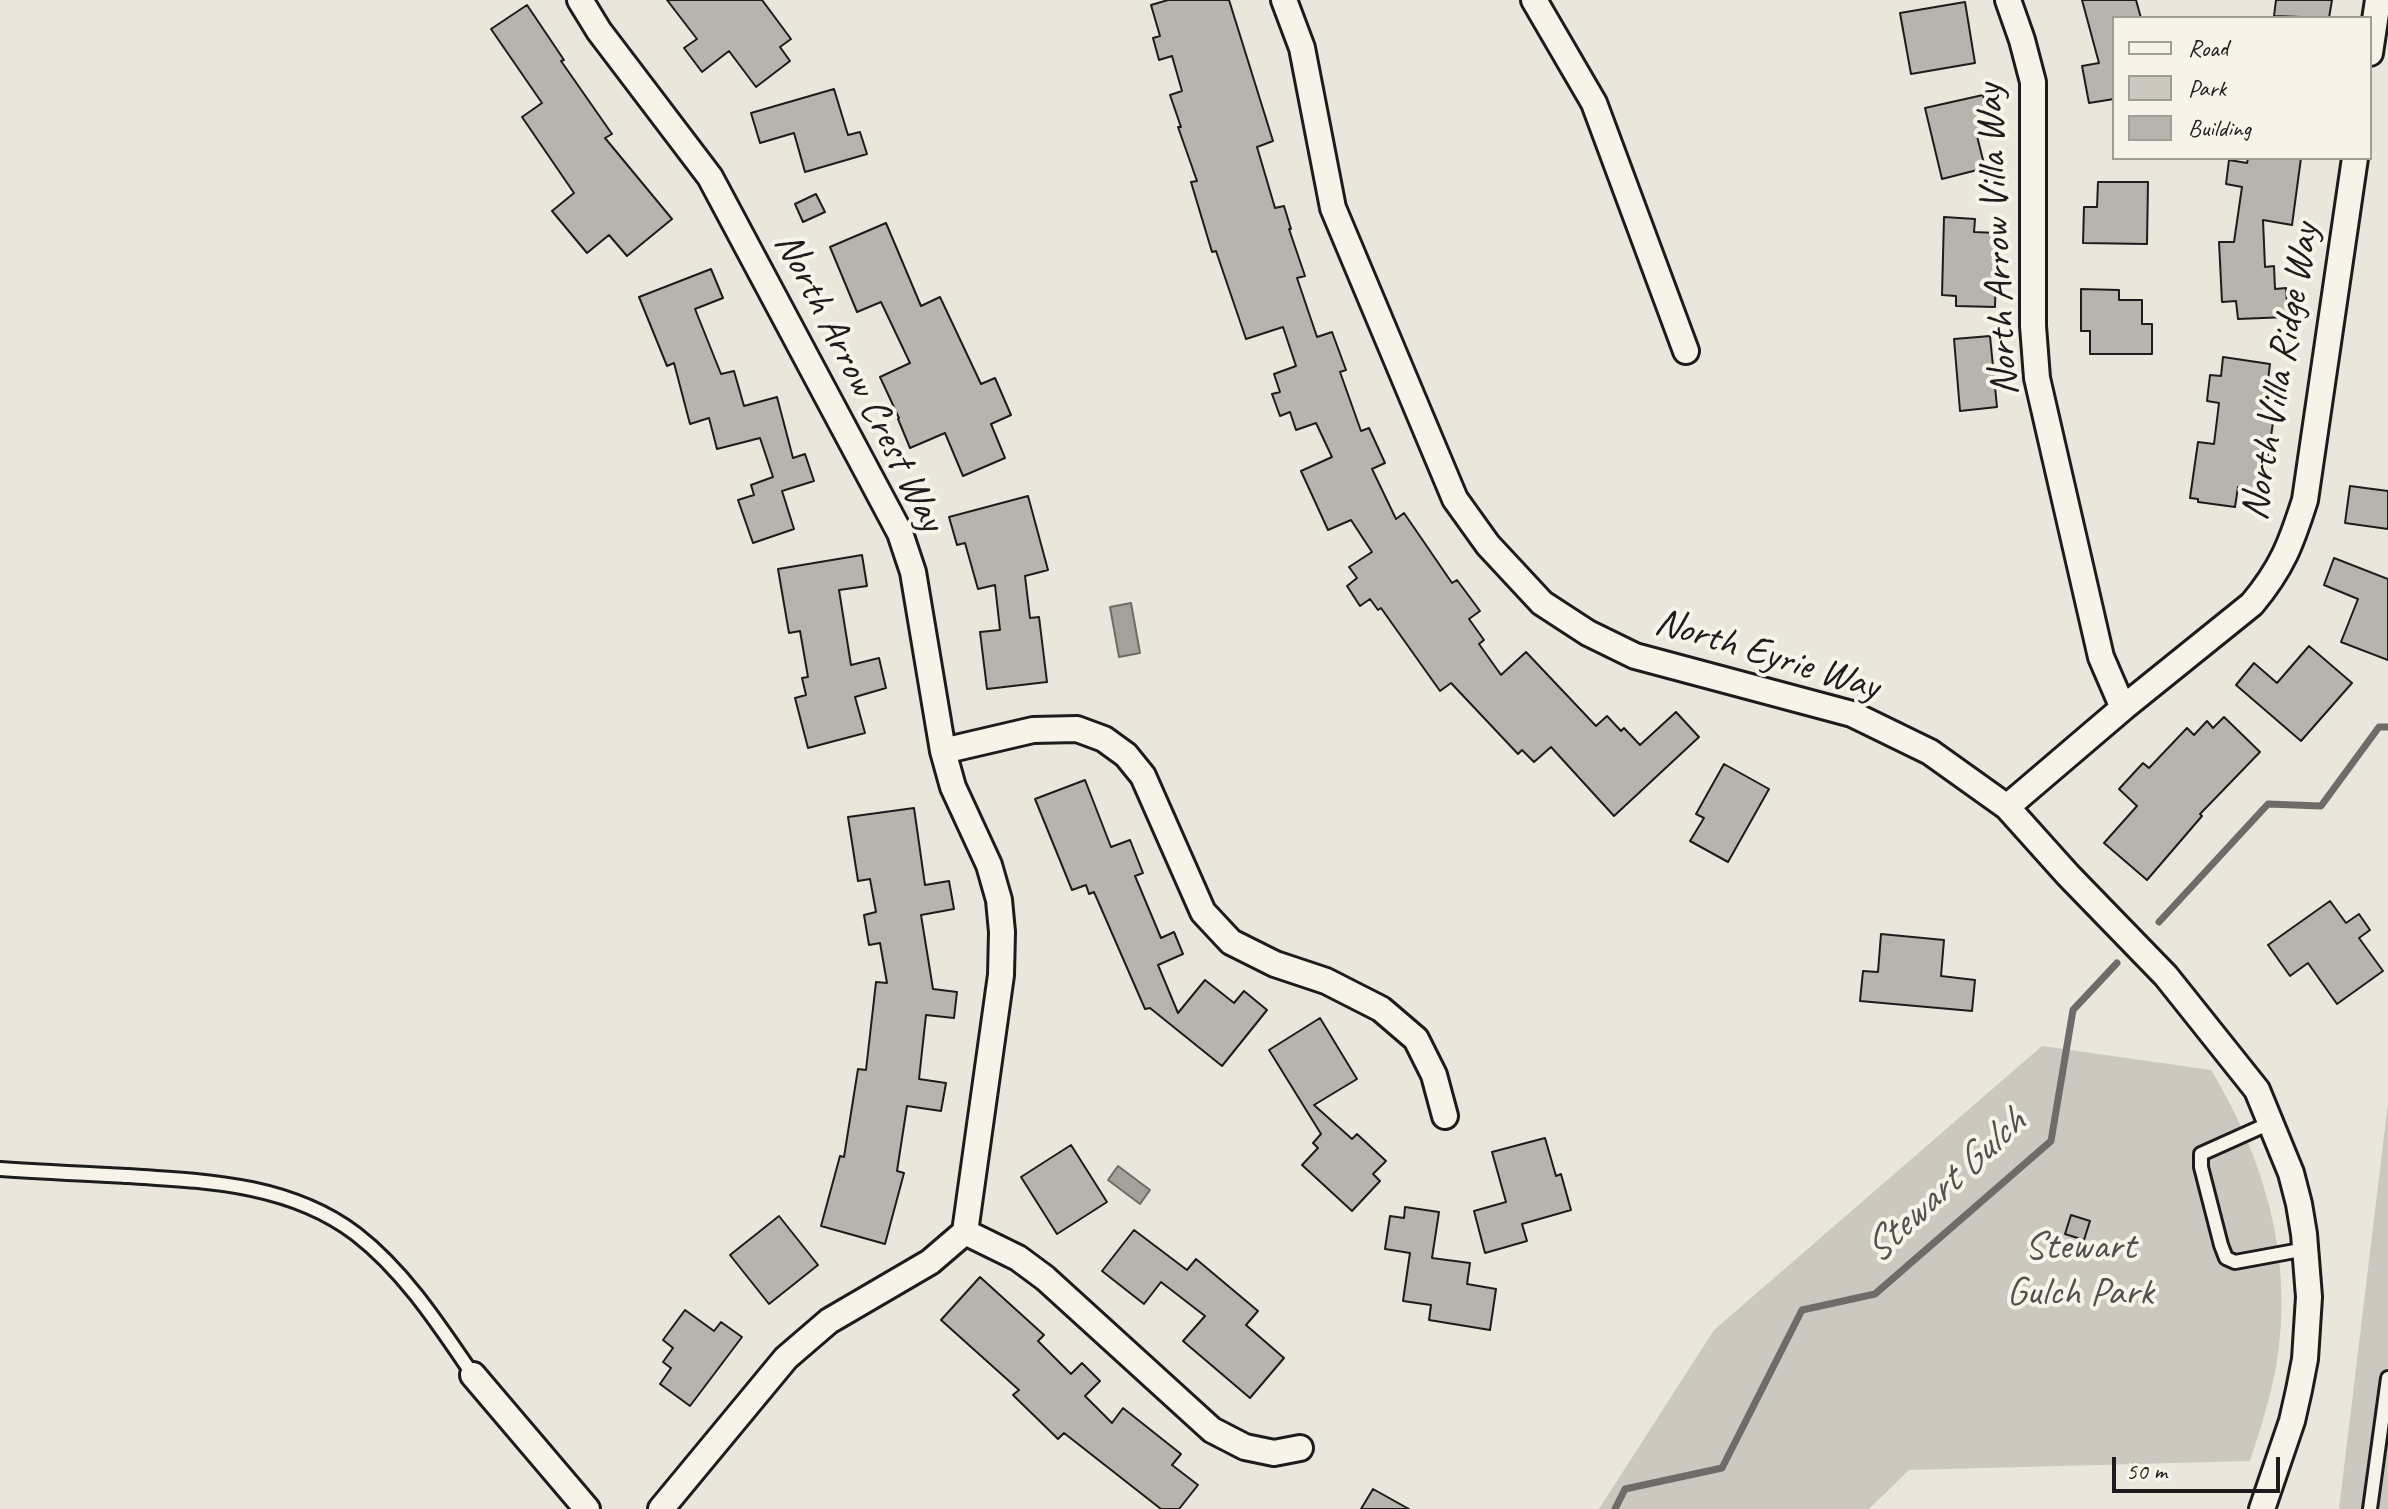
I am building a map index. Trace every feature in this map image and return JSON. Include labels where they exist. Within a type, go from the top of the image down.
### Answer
[{"type":"street","name":"North Arrow Crest Way","points":[[580,0],[599,31],[710,177],[900,533],[913,572],[943,751],[953,787],[989,865],[999,900],[1002,932],[1001,975],[965,1232]]},
{"type":"street","name":"North Eyrie Way","points":[[1284,0],[1302,48],[1333,208],[1455,499],[1488,545],[1542,603],[1588,633],[1635,656],[1852,714],[1930,752],[2007,807],[2166,976],[2257,1090],[2291,1173],[2299,1204],[2309,1297],[2305,1359],[2292,1421],[2262,1509]]},
{"type":"street","points":[[1534,0],[1594,103],[1686,351]]},
{"type":"street","name":"North Arrow Villa Way","points":[[2008,0],[2033,82],[2033,326],[2037,378],[2101,657],[2123,708]]},
{"type":"street","points":[[2372,40],[2378,0]]},
{"type":"street","name":"North Villa Ridge Way","points":[[2007,807],[2252,604],[2269,583],[2290,547],[2305,500],[2355,160]]},
{"type":"street","points":[[943,751],[1033,730],[1077,729],[1104,739],[1126,755],[1143,776],[1203,912],[1231,942],[1275,964],[1326,981],[1381,1009],[1416,1039],[1434,1075],[1445,1116]]},
{"type":"street","points":[[661,1509],[786,1358],[829,1321],[930,1262],[965,1232],[1018,1258],[1045,1278],[1212,1430],[1245,1447],[1274,1453],[1300,1448]]},
{"type":"street","points":[[473,1375],[587,1509]]},
{"type":"lane","points":[[2270,1123],[2201,1154],[2201,1167],[2221,1245],[2226,1258],[2235,1262],[2306,1249]]},
{"type":"lane","points":[[0,1169],[199,1180],[250,1188],[298,1201],[357,1235],[381,1258],[417,1296],[473,1375]]},
{"type":"lane","points":[[2370,1509],[2388,1378]]},
{"type":"green space","name":"Stewart Gulch Park","points":[[2042,1046],[2211,1070],[2230,1104],[2247,1139],[2271,1213],[2281,1289],[2281,1328],[2276,1367],[2250,1461],[1909,1470],[1869,1509],[1599,1509],[1714,1330]]},
{"type":"green space","points":[[2388,1103],[2388,1509],[2339,1509]]},
{"type":"shaded area","points":[[1131,603],[1140,653],[1119,657],[1110,607]]},
{"type":"shaded area","points":[[1118,1166],[1150,1190],[1140,1204],[1108,1180]]},
{"type":"building","points":[[667,0],[762,0],[791,39],[780,47],[790,61],[756,87],[729,51],[702,72],[684,48],[697,39]]},
{"type":"building","points":[[1168,0],[1229,0],[1273,141],[1257,147],[1275,208],[1284,206],[1305,276],[1297,278],[1317,337],[1332,332],[1346,370],[1340,372],[1361,431],[1369,428],[1385,463],[1372,469],[1396,519],[1404,513],[1452,583],[1457,580],[1480,611],[1469,619],[1484,640],[1479,644],[1501,675],[1526,652],[1596,726],[1607,716],[1640,745],[1676,712],[1699,737],[1614,816],[1551,747],[1534,762],[1522,750],[1518,754],[1451,683],[1440,691],[1381,608],[1378,610],[1370,599],[1360,606],[1347,586],[1357,578],[1349,567],[1372,552],[1351,520],[1328,530],[1301,471],[1332,457],[1316,423],[1296,430],[1290,412],[1280,416],[1272,394],[1280,392],[1274,374],[1296,366],[1283,327],[1246,339],[1216,251],[1212,252],[1191,182],[1197,181],[1170,95],[1182,91],[1172,56],[1159,60],[1153,38],[1160,36],[1151,5]]},
{"type":"building","points":[[2082,0],[2136,0],[2140,16],[2112,16],[2112,99],[2089,103],[2082,66],[2099,63]]},
{"type":"building","points":[[2276,0],[2332,0],[2329,16],[2274,16]]},
{"type":"building","points":[[1965,2],[1975,63],[1911,74],[1900,13]]},
{"type":"building","points":[[527,5],[564,60],[561,61],[612,134],[605,138],[672,219],[627,256],[609,235],[587,253],[552,211],[574,193],[522,117],[542,103],[491,29]]},
{"type":"building","points":[[834,89],[848,135],[860,132],[867,154],[805,172],[794,133],[760,143],[751,113]]},
{"type":"building","points":[[1983,95],[1991,129],[1976,132],[1985,168],[1942,179],[1925,108]]},
{"type":"building","points":[[2229,160],[2247,163],[2248,160],[2301,160],[2292,225],[2263,220],[2265,267],[2274,266],[2275,289],[2286,288],[2288,317],[2238,319],[2236,301],[2222,302],[2219,242],[2234,242],[2242,187],[2226,184]]},
{"type":"building","points":[[2098,182],[2148,182],[2147,244],[2083,243],[2084,207],[2097,207]]},
{"type":"building","points":[[816,194],[825,212],[803,222],[795,204]]},
{"type":"building","points":[[1944,217],[1975,219],[1974,232],[1997,233],[1995,307],[1956,306],[1956,296],[1942,295]]},
{"type":"building","points":[[886,223],[921,306],[940,297],[981,384],[995,378],[1011,415],[991,424],[1005,458],[963,476],[945,433],[910,448],[880,377],[910,363],[881,302],[857,312],[830,247]]},
{"type":"building","points":[[711,269],[723,298],[695,309],[721,374],[734,371],[744,406],[777,397],[793,458],[805,454],[814,481],[782,491],[794,529],[753,543],[738,500],[754,495],[751,485],[773,477],[760,438],[717,449],[709,418],[690,424],[674,363],[667,366],[639,297]]},
{"type":"building","points":[[2081,289],[2119,290],[2119,300],[2142,300],[2142,324],[2152,324],[2152,354],[2090,354],[2090,331],[2081,331]]},
{"type":"building","points":[[1990,336],[1997,407],[1960,411],[1954,339]]},
{"type":"building","points":[[2223,357],[2270,364],[2267,388],[2278,389],[2263,490],[2238,487],[2235,507],[2190,498],[2198,442],[2214,444],[2219,403],[2207,401],[2210,375],[2221,376]]},
{"type":"building","points":[[2350,486],[2388,491],[2388,529],[2345,523]]},
{"type":"building","points":[[1028,496],[1048,570],[1025,576],[1030,618],[1039,617],[1047,682],[987,689],[980,632],[1000,630],[995,585],[978,589],[965,543],[957,545],[949,517]]},
{"type":"building","points":[[862,555],[867,586],[839,590],[851,665],[879,658],[886,688],[855,697],[865,733],[808,748],[795,698],[806,695],[802,678],[808,677],[800,631],[789,633],[778,569]]},
{"type":"building","points":[[2334,558],[2388,579],[2388,660],[2341,642],[2358,599],[2324,585]]},
{"type":"building","points":[[2309,646],[2352,683],[2301,741],[2236,685],[2254,663],[2277,683]]},
{"type":"building","points":[[2224,717],[2260,752],[2200,814],[2202,816],[2147,880],[2104,843],[2137,806],[2119,789],[2143,763],[2149,768],[2187,728],[2194,735],[2207,721],[2213,728]]},
{"type":"building","points":[[1724,764],[1769,789],[1728,862],[1690,841],[1704,818],[1696,814]]},
{"type":"building","points":[[1085,780],[1111,847],[1130,840],[1143,873],[1135,876],[1161,938],[1174,932],[1183,954],[1158,965],[1178,1013],[1205,980],[1234,1003],[1244,991],[1267,1010],[1222,1066],[1150,1008],[1145,1009],[1094,892],[1089,894],[1086,885],[1072,890],[1035,799]]},
{"type":"building","points":[[914,808],[925,885],[949,881],[954,909],[921,915],[933,989],[957,992],[954,1018],[926,1015],[919,1079],[946,1083],[941,1111],[907,1106],[897,1171],[904,1173],[885,1244],[821,1226],[840,1156],[844,1157],[858,1069],[866,1070],[876,982],[887,983],[880,943],[869,945],[864,915],[876,912],[870,879],[858,881],[848,817]]},
{"type":"building","points":[[2330,901],[2346,923],[2359,914],[2370,930],[2359,938],[2383,971],[2337,1004],[2308,963],[2290,976],[2268,945]]},
{"type":"building","points":[[1881,934],[1944,940],[1941,976],[1975,980],[1972,1011],[1860,1001],[1863,971],[1878,972]]},
{"type":"building","points":[[1320,1018],[1357,1079],[1314,1105],[1352,1139],[1357,1134],[1386,1161],[1373,1174],[1380,1181],[1352,1211],[1302,1165],[1318,1148],[1313,1143],[1321,1134],[1269,1050]]},
{"type":"building","points":[[1545,1138],[1556,1176],[1561,1174],[1571,1210],[1522,1224],[1527,1241],[1485,1253],[1474,1211],[1506,1202],[1492,1152]]},
{"type":"building","points":[[1071,1145],[1107,1202],[1057,1234],[1021,1177]]},
{"type":"building","points":[[1405,1207],[1439,1212],[1432,1258],[1470,1263],[1467,1284],[1496,1289],[1490,1330],[1429,1320],[1431,1305],[1403,1301],[1410,1253],[1385,1249],[1390,1216],[1404,1218]]},
{"type":"building","points":[[2071,1215],[2090,1221],[2084,1240],[2065,1234]]},
{"type":"building","points":[[779,1216],[818,1265],[769,1304],[730,1255]]},
{"type":"building","points":[[1134,1230],[1187,1270],[1196,1259],[1258,1311],[1246,1325],[1284,1358],[1250,1398],[1183,1341],[1205,1316],[1161,1282],[1144,1304],[1102,1271]]},
{"type":"building","points":[[980,1277],[1044,1335],[1038,1341],[1071,1374],[1082,1363],[1100,1381],[1085,1396],[1112,1423],[1123,1408],[1181,1454],[1172,1465],[1198,1485],[1179,1509],[1161,1509],[1064,1433],[1058,1439],[1013,1395],[1019,1390],[941,1320]]},
{"type":"building","points":[[685,1310],[714,1331],[721,1322],[742,1337],[690,1406],[660,1384],[671,1368],[663,1362],[673,1348],[663,1340]]},
{"type":"building","points":[[1373,1489],[1409,1509],[1361,1509]]},
{"type":"waterway","name":"Stewart Gulch","points":[[2159,922],[2268,804],[2321,806],[2379,727],[2388,727]]},
{"type":"waterway","name":"Stewart Gulch","points":[[1615,1509],[1625,1489],[1722,1468],[1802,1310],[1875,1294],[2051,1141],[2073,1010],[2117,963]]}]
